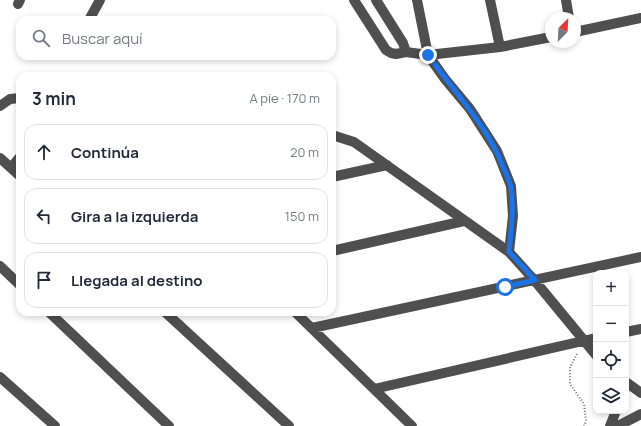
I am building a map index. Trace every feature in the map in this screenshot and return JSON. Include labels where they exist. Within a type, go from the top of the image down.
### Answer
[{"type":"street","points":[[91,16],[100,0]]},
{"type":"street","points":[[354,0],[386,50],[396,54],[406,52],[428,55],[500,47],[545,37]]},
{"type":"street","points":[[376,0],[403,43],[406,52]]},
{"type":"street","points":[[417,0],[428,55],[445,79],[470,109],[497,151],[511,186],[513,216],[509,252]]},
{"type":"street","points":[[490,0],[500,47]]},
{"type":"street","points":[[566,0],[568,12]]},
{"type":"street","points":[[581,31],[641,18]]},
{"type":"street","points":[[0,106],[10,99],[16,98]]},
{"type":"street","points":[[336,136],[354,142],[509,252],[535,280],[593,352]]},
{"type":"street","points":[[0,158],[16,172]]},
{"type":"street","points":[[11,168],[16,162]]},
{"type":"street","points":[[336,176],[387,165]]},
{"type":"street","points":[[336,250],[464,221]]},
{"type":"street","points":[[312,328],[641,257]]},
{"type":"street","points":[[0,266],[16,278]]},
{"type":"street","points":[[53,316],[169,426]]},
{"type":"street","points":[[172,316],[289,426]]},
{"type":"street","points":[[299,316],[412,426]]},
{"type":"street","points":[[629,331],[641,329]]},
{"type":"street","points":[[374,389],[593,339]]},
{"type":"street","points":[[0,377],[51,425]]},
{"type":"street","points":[[629,384],[641,393]]},
{"type":"street","points":[[610,426],[615,414]]},
{"type":"street","points":[[618,426],[641,414]]},
{"type":"path","points":[[584,341],[570,367],[570,384],[584,404],[586,421],[584,426]]},
{"type":"route","points":[[428,55],[445,79],[470,109],[497,151],[511,186],[513,216],[509,252],[535,280],[505,287]]}]
